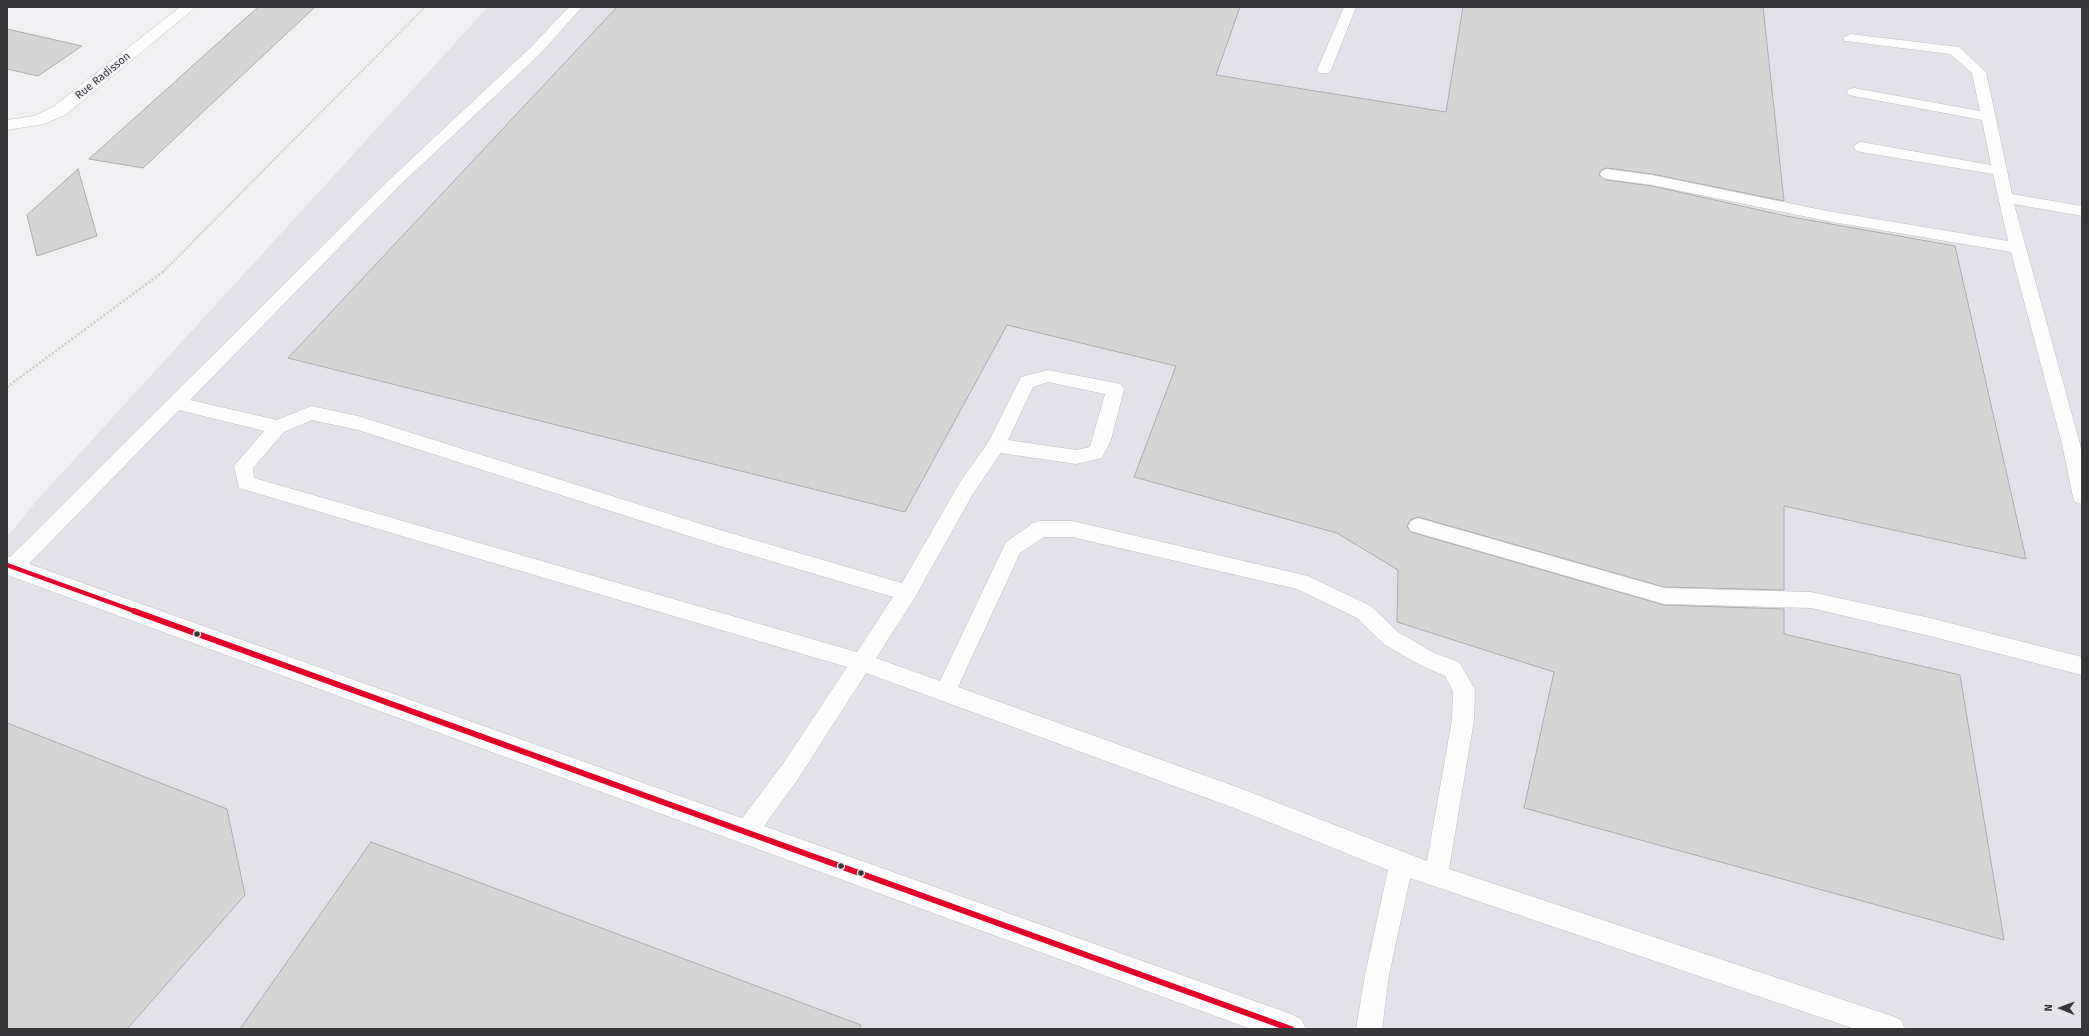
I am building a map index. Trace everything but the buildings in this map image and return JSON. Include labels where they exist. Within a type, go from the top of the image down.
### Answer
[{"type":"street","name":"Rue Radisson","points":[[7,125],[38,120],[59,112],[189,7]]},
{"type":"street","points":[[10,566],[1292,1029]]},
{"type":"lane","points":[[10,566],[176,403],[394,183],[536,50],[576,7]]},
{"type":"lane","points":[[1324,70],[1350,7]]},
{"type":"lane","points":[[1850,38],[1954,50],[1979,72],[2005,198],[2070,444],[2082,497]]},
{"type":"lane","points":[[1854,92],[1988,117]]},
{"type":"lane","points":[[1861,147],[2000,171]]},
{"type":"lane","points":[[1607,174],[1652,180],[1827,216],[2018,248]]},
{"type":"lane","points":[[2005,198],[2082,210]]},
{"type":"lane","points":[[746,832],[790,772],[907,593],[967,488],[996,445],[1027,382],[1048,376],[1115,389],[1102,440],[1096,453],[1076,457],[996,445]]},
{"type":"lane","points":[[176,403],[278,427]]},
{"type":"lane","points":[[907,593],[720,538],[358,424],[311,413],[278,427],[243,466],[246,483],[862,662],[1237,798],[1401,864],[1892,1029]]},
{"type":"lane","points":[[1418,526],[1664,596],[1811,600],[1930,627],[2082,666]]},
{"type":"lane","points":[[945,692],[1013,548],[1040,529],[1072,529],[1302,582],[1364,612],[1391,638],[1427,659],[1452,668],[1464,690],[1462,720],[1436,876]]},
{"type":"lane","points":[[1370,1029],[1377,975],[1401,864]]},
{"type":"path","points":[[7,387],[158,277],[425,7]]},
{"type":"shaded area","points":[[488,7],[2082,7],[2082,1029],[7,1029],[7,537],[39,498]]},
{"type":"transit line","points":[[7,565],[1291,1029]]}]
